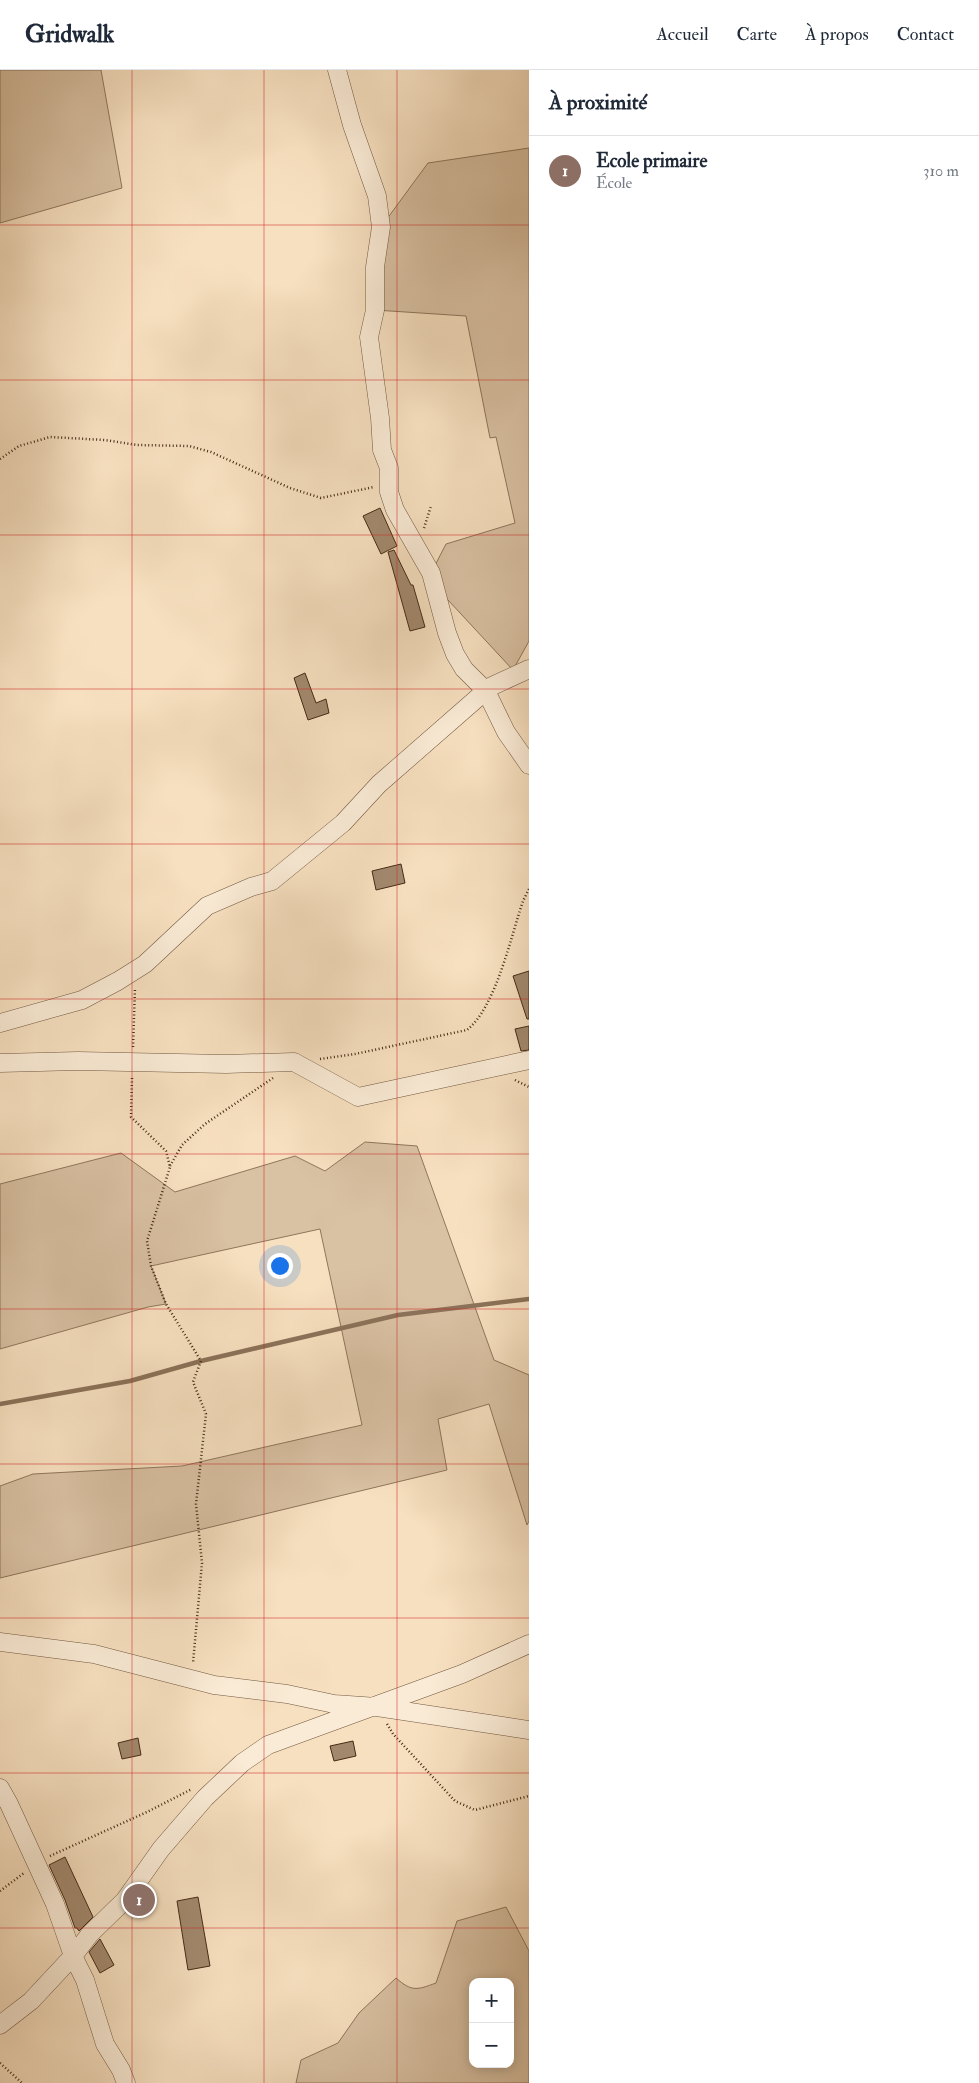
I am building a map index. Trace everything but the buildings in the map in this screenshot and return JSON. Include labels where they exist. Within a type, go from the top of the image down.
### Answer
[{"type":"street","points":[[337,70],[352,125],[377,196],[381,226],[376,267],[375,310],[369,337],[380,418],[382,450],[389,468],[389,492],[395,510],[431,573],[447,633],[455,654],[464,669],[486,691],[506,732],[529,765]]},
{"type":"street","points":[[0,1023],[82,1000],[145,964],[207,906],[252,887],[272,881],[343,823],[379,784],[486,691],[529,669]]},
{"type":"street","points":[[0,1063],[133,1062],[226,1064],[294,1062],[358,1097],[529,1060]]},
{"type":"street","points":[[0,1642],[94,1654],[214,1685],[287,1694],[334,1704],[378,1707],[529,1730]]},
{"type":"street","points":[[0,2025],[31,2001],[73,1956],[90,1934],[125,1900],[161,1849],[204,1798],[242,1763],[268,1745],[298,1733],[378,1707],[462,1674],[529,1644]]},
{"type":"street","points":[[0,1788],[38,1864],[55,1904],[73,1956],[85,1980],[105,2044],[121,2070],[126,2083]]},
{"type":"path","points":[[0,459],[19,446],[50,437],[105,440],[137,445],[189,446],[211,452],[290,488],[321,498],[371,486],[382,487],[389,492]]},
{"type":"path","points":[[191,1679],[198,1624],[202,1563],[196,1504],[206,1414],[193,1382],[200,1361],[166,1304],[151,1266],[147,1240],[170,1167],[182,1145],[205,1124],[294,1062],[356,1054],[467,1030],[474,1025],[492,994],[523,901],[529,889]]},
{"type":"path","points":[[137,969],[131,1117],[166,1151],[170,1167]]},
{"type":"path","points":[[378,1707],[393,1734],[455,1801],[475,1810],[529,1796]]},
{"type":"path","points":[[0,1891],[54,1853],[147,1812],[193,1788]]},
{"type":"path","points":[[0,2063],[22,2083]]},
{"type":"shaded area","points":[[0,70],[101,70],[122,188],[0,223]]},
{"type":"shaded area","points":[[529,148],[529,641],[513,670],[435,586],[431,573],[446,544],[515,523],[496,437],[490,438],[466,316],[375,310],[381,227],[428,163]]},
{"type":"shaded area","points":[[365,1142],[417,1146],[494,1360],[529,1375],[529,1521],[527,1525],[489,1404],[438,1419],[447,1470],[0,1578],[0,1486],[33,1474],[182,1466],[362,1425],[320,1229],[151,1266],[166,1304],[148,1307],[0,1349],[0,1184],[121,1153],[175,1192],[295,1156],[325,1171]]},
{"type":"shaded area","points":[[506,1907],[529,1951],[529,2083],[296,2083],[301,2060],[338,2043],[359,2013],[396,1978],[411,1988],[424,1987],[436,1983],[457,1921]]},
{"type":"waterway","points":[[0,1404],[130,1381],[201,1361],[398,1315],[529,1299]]},
{"type":"place","name":"Ecole primaire","points":[[139,1900]]}]
